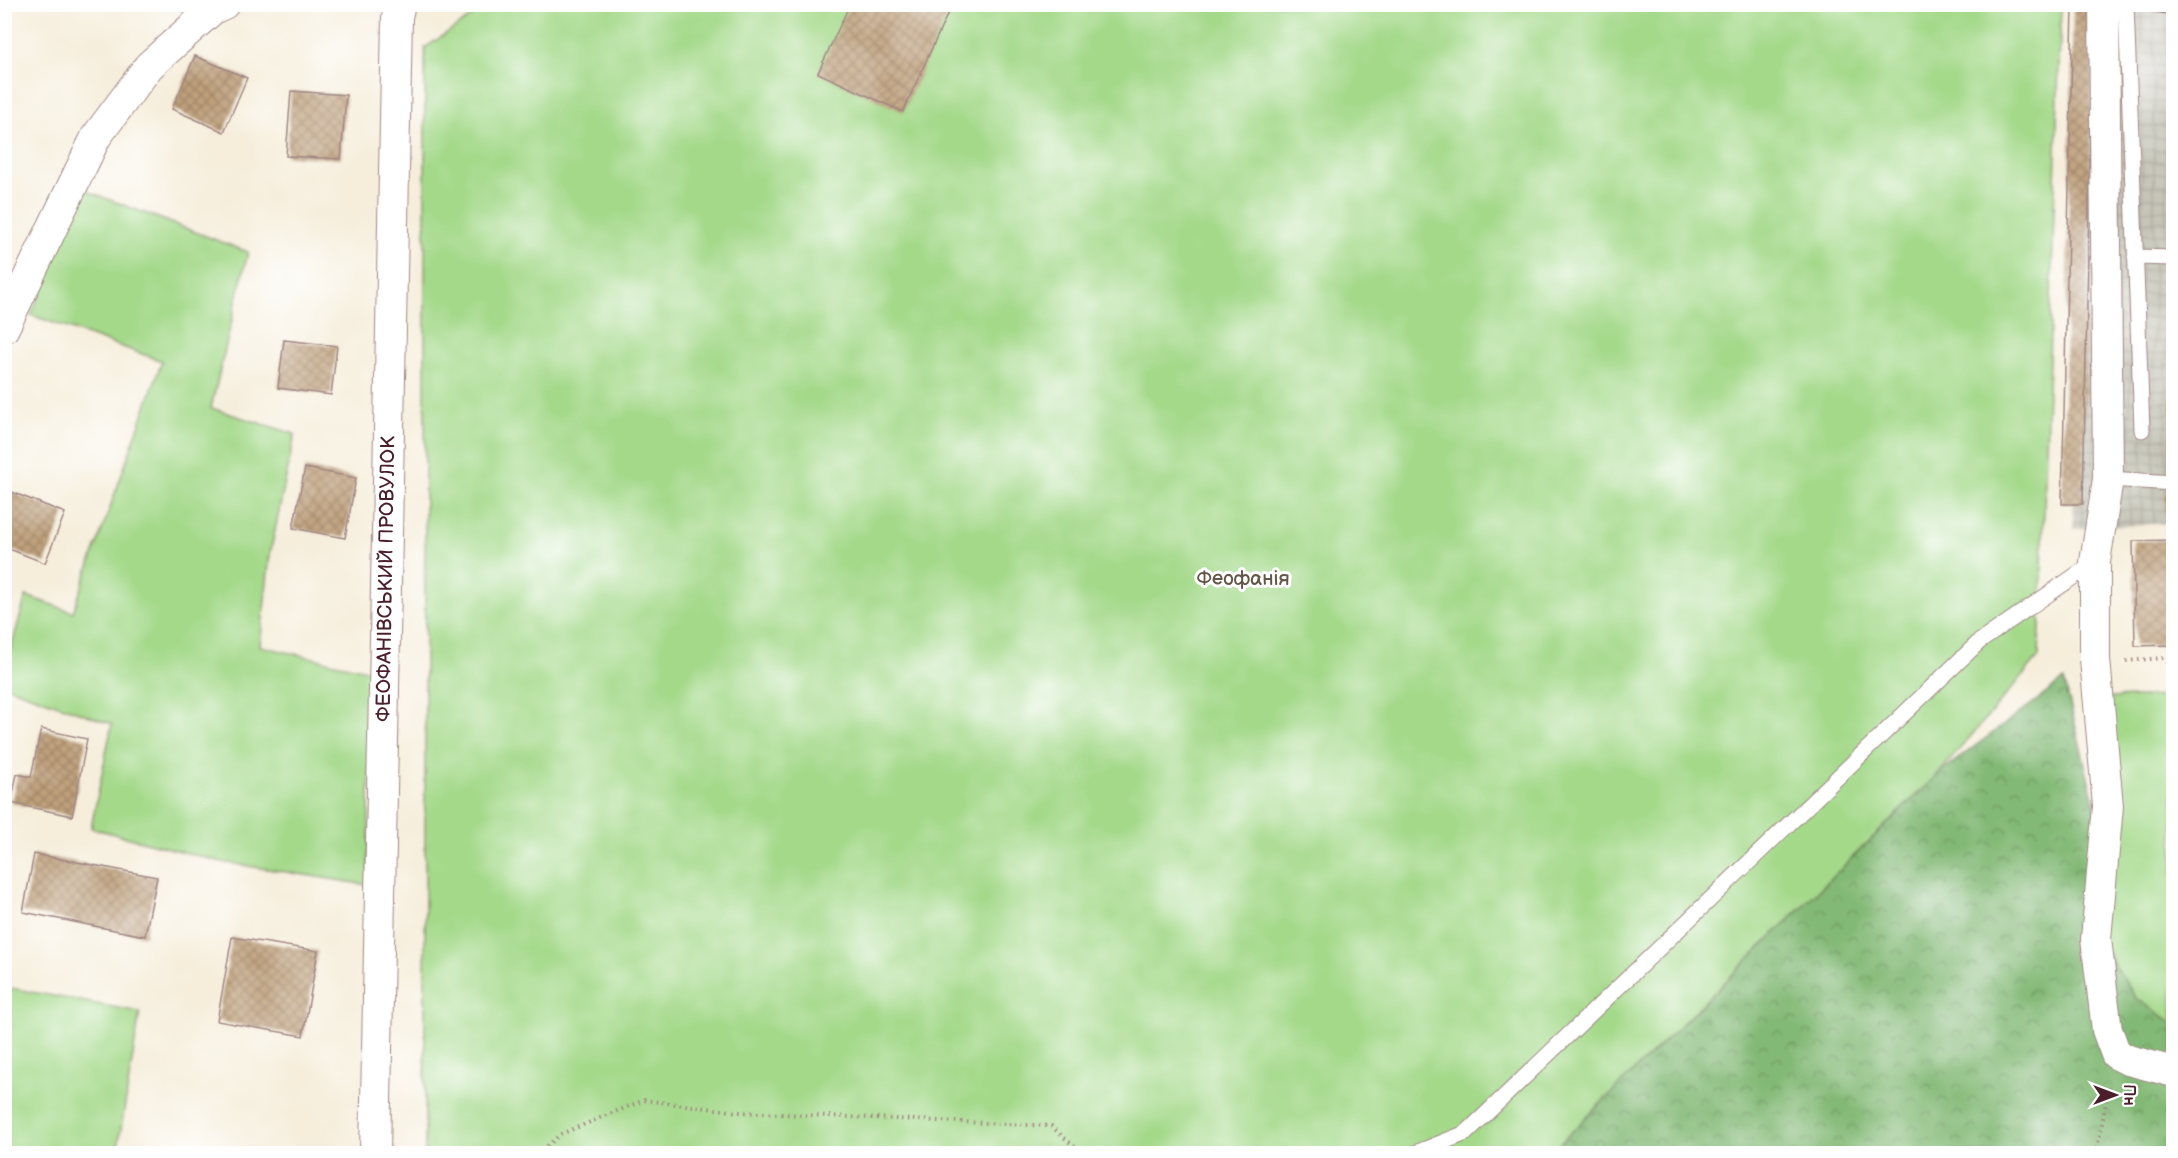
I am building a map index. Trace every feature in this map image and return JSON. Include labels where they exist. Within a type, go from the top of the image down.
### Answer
[{"type":"street","points":[[4,328],[96,137],[149,66],[213,9],[224,4]]},
{"type":"street","name":"ФЕОФАНІВСЬКИЙ ПРОВУЛОК","points":[[375,1154],[397,29],[400,4]]},
{"type":"street","points":[[2104,4],[2108,479],[2095,562],[2095,659],[2108,806],[2096,939],[2106,1030],[2116,1054],[2128,1060],[2174,1072]]},
{"type":"lane","points":[[2126,4],[2142,430]]},
{"type":"lane","points":[[2134,257],[2174,258]]},
{"type":"lane","points":[[2108,479],[2174,483]]},
{"type":"lane","points":[[1413,1154],[1466,1132],[1979,642],[2095,562]]},
{"type":"path","points":[[2126,661],[2174,657]]},
{"type":"path","points":[[2096,1154],[2116,1054]]},
{"type":"path","points":[[538,1154],[561,1134],[644,1100],[738,1112],[1051,1126],[1083,1154]]},
{"type":"shaded area","points":[[2085,5],[2173,5],[2173,523],[2073,529]]},
{"type":"green space","name":"Феофанія","points":[[490,4],[2061,5],[2039,657],[1939,773],[1552,1151],[1547,1153],[425,1153],[425,48]]},
{"type":"green space","points":[[84,190],[248,252],[211,408],[295,434],[270,554],[260,646],[371,671],[368,885],[222,862],[91,828],[112,724],[5,686],[5,669],[26,596],[73,612],[162,361],[31,315]]},
{"type":"green space","points":[[2064,680],[2105,845],[2096,937],[2136,998],[2173,1023],[2173,1153],[1547,1154],[1939,773]]},
{"type":"green space","points":[[2173,696],[2173,1023],[2136,998],[2096,938],[2108,698]]},
{"type":"green space","points":[[5,987],[140,1012],[117,1153],[5,1153]]},
{"type":"building","points":[[850,4],[952,4],[903,112],[818,73]]},
{"type":"building","points":[[2144,4],[2174,4],[2174,15],[2143,10]]},
{"type":"building","points":[[2073,5],[2093,5],[2083,504],[2062,504]]},
{"type":"building","points":[[195,56],[247,78],[224,132],[172,109]]},
{"type":"building","points":[[291,91],[346,95],[341,159],[286,156]]},
{"type":"building","points":[[2171,112],[2174,112],[2174,170],[2171,170]]},
{"type":"building","points":[[284,340],[337,346],[331,395],[278,388]]},
{"type":"building","points":[[2172,368],[2174,369],[2174,473],[2168,472]]},
{"type":"building","points":[[305,468],[356,478],[345,538],[293,528]]},
{"type":"building","points":[[4,489],[65,513],[45,563],[4,547]]},
{"type":"building","points":[[2165,493],[2174,493],[2174,515],[2166,515]]},
{"type":"building","points":[[2174,540],[2174,645],[2135,646],[2133,541]]},
{"type":"building","points":[[41,729],[87,739],[72,816],[11,803],[17,774],[31,777]]},
{"type":"building","points":[[34,854],[157,877],[145,936],[23,912]]},
{"type":"building","points":[[232,937],[318,951],[303,1036],[217,1021]]}]
